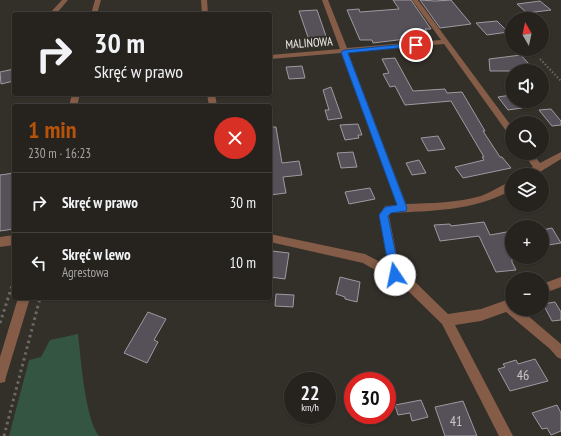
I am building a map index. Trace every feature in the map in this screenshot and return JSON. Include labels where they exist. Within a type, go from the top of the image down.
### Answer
[{"type":"street","points":[[54,12],[65,0]]},
{"type":"street","points":[[95,12],[98,0]]},
{"type":"street","points":[[204,0],[205,12]]},
{"type":"street","points":[[325,0],[403,208]]},
{"type":"street","points":[[415,0],[505,123]]},
{"type":"street","name":"MALINOWA","points":[[272,57],[345,52],[445,42]]},
{"type":"street","points":[[532,160],[538,168],[561,155]]},
{"type":"street","points":[[395,275],[384,215],[388,209],[433,208],[470,204],[505,188]]},
{"type":"street","points":[[272,238],[365,259],[407,282],[446,320],[506,436]]},
{"type":"street","points":[[0,242],[12,240]]},
{"type":"street","points":[[549,286],[561,282]]},
{"type":"street","points":[[0,376],[23,300]]},
{"type":"street","points":[[446,320],[480,315],[505,307]]},
{"type":"street","points":[[522,316],[561,353]]},
{"type":"path","points":[[540,59],[561,81]]},
{"type":"path","points":[[0,323],[12,286]]},
{"type":"path","points":[[4,436],[39,300]]},
{"type":"green space","points":[[78,334],[87,403],[94,428],[99,436],[9,436],[29,360],[41,357],[50,340]]},
{"type":"building","points":[[393,0],[411,0],[431,29],[425,29],[430,36],[373,43],[372,40],[360,40],[347,10],[359,9],[360,12],[399,9]]},
{"type":"building","points":[[420,0],[451,0],[471,24],[440,28]]},
{"type":"building","points":[[540,1],[551,10],[526,12],[517,4]]},
{"type":"building","points":[[317,10],[327,39],[309,40],[299,11]]},
{"type":"building","points":[[497,21],[505,29],[505,32],[487,35],[476,23]]},
{"type":"building","points":[[522,56],[529,64],[505,64],[505,71],[490,71],[489,59]]},
{"type":"building","points":[[395,58],[413,91],[445,89],[447,93],[462,92],[485,131],[483,131],[500,157],[502,157],[511,168],[505,168],[505,169],[463,178],[455,167],[484,160],[482,157],[484,157],[451,101],[405,105],[395,86],[390,87],[383,74],[389,73],[382,59]]},
{"type":"building","points":[[302,66],[305,78],[289,79],[286,67]]},
{"type":"building","points":[[12,69],[12,81],[1,84],[0,72]]},
{"type":"building","points":[[331,87],[342,118],[328,120],[325,110],[329,110],[323,90]]},
{"type":"building","points":[[505,96],[505,106],[498,97]]},
{"type":"building","points":[[506,108],[522,108],[508,110]]},
{"type":"building","points":[[551,109],[561,121],[561,125],[552,126],[549,122],[549,116],[544,116],[539,110]]},
{"type":"building","points":[[358,124],[362,135],[358,135],[359,138],[345,140],[340,125]]},
{"type":"building","points":[[272,127],[276,127],[282,163],[299,161],[302,175],[283,177],[286,193],[272,195]]},
{"type":"building","points":[[438,136],[445,149],[428,151],[421,138]]},
{"type":"building","points":[[353,152],[357,167],[341,168],[337,153]]},
{"type":"building","points":[[419,160],[426,173],[412,175],[406,163]]},
{"type":"building","points":[[12,173],[12,229],[0,231],[0,175]]},
{"type":"building","points":[[370,188],[375,199],[349,204],[345,192]]},
{"type":"building","points":[[484,222],[490,235],[505,232],[505,264],[513,264],[516,270],[496,272],[479,236],[440,241],[434,225],[450,224],[451,226]]},
{"type":"building","points":[[552,228],[561,243],[549,245],[549,229]]},
{"type":"building","points":[[272,251],[289,253],[285,279],[272,277]]},
{"type":"building","points":[[340,277],[360,282],[357,302],[345,299],[345,297],[336,294]]},
{"type":"building","points":[[276,294],[294,295],[293,307],[275,306]]},
{"type":"building","points":[[555,302],[561,312],[561,320],[552,321],[549,315],[549,303]]},
{"type":"building","points":[[148,312],[166,319],[154,340],[158,342],[147,363],[124,353]]},
{"type":"building","points":[[535,359],[548,381],[510,391],[498,369],[505,367],[503,364],[516,360],[518,364]]},
{"type":"building","points":[[421,400],[428,417],[412,421],[410,413],[398,415],[396,405]]},
{"type":"building","points":[[463,401],[477,436],[445,436],[435,407]]},
{"type":"building","points":[[557,405],[561,413],[561,431],[551,435],[547,428],[542,429],[532,413]]},
{"type":"route","points":[[395,275],[384,215],[388,209],[403,208],[345,52],[416,45]]}]
